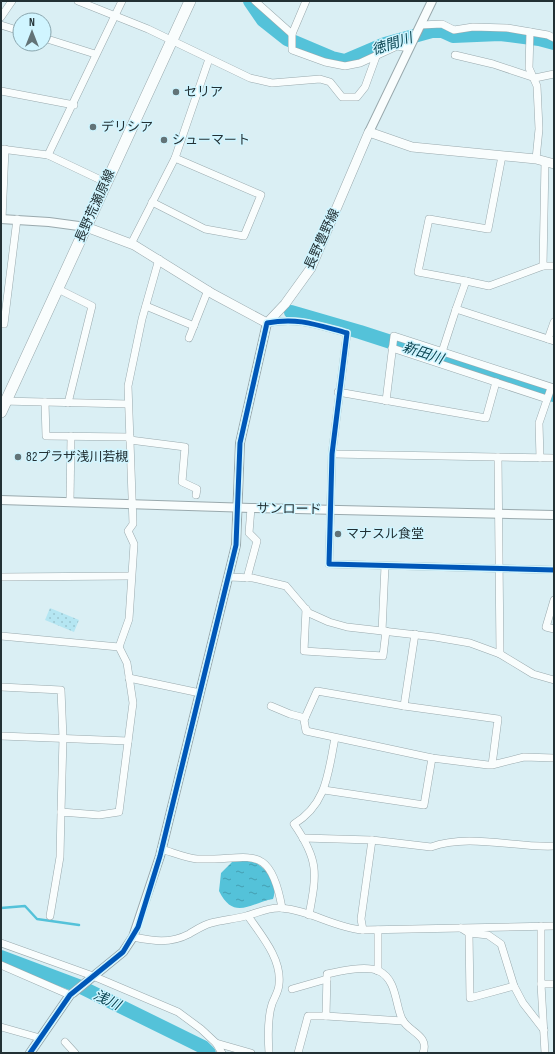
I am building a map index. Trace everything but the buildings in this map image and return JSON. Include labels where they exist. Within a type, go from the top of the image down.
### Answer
[{"type":"main road","name":"長野荒瀬原線","points":[[3,405],[190,1]]},
{"type":"main road","points":[[369,132],[412,147],[545,162]]},
{"type":"main road","name":"長野豊野線","points":[[267,323],[285,304],[311,268],[369,132]]},
{"type":"main road","points":[[86,227],[131,244],[267,323]]},
{"type":"street","points":[[1,18],[12,1]]},
{"type":"street","points":[[78,1],[171,40],[250,78],[272,83],[320,79],[330,82],[342,97],[357,97],[365,87],[377,54]]},
{"type":"street","points":[[48,155],[74,105],[95,54],[122,1]]},
{"type":"street","points":[[255,1],[292,35]]},
{"type":"street","points":[[306,1],[292,35],[292,50],[325,62],[345,66],[360,63],[397,46],[410,45]]},
{"type":"street","points":[[369,132],[432,1]]},
{"type":"street","points":[[419,28],[442,24],[454,30],[473,27],[507,28],[530,37],[548,35],[554,38]]},
{"type":"street","points":[[1,26],[12,29]]},
{"type":"street","points":[[530,37],[529,68],[537,86],[539,129],[545,162],[543,266]]},
{"type":"street","points":[[52,41],[95,54]]},
{"type":"street","points":[[455,55],[493,64],[534,78],[554,74]]},
{"type":"street","points":[[131,244],[175,158],[209,59]]},
{"type":"street","points":[[1,92],[74,105]]},
{"type":"street","points":[[86,227],[49,222],[2,219],[3,149],[48,155],[105,182]]},
{"type":"street","points":[[502,156],[488,229],[429,219],[418,272],[489,286],[543,266],[554,266]]},
{"type":"street","points":[[152,202],[205,229],[244,236],[261,195],[175,158]]},
{"type":"street","points":[[1,324],[4,324],[17,219]]},
{"type":"street","points":[[61,812],[99,814],[119,812],[133,703],[127,663],[119,647],[129,619],[134,544],[128,531],[133,524],[133,504],[128,386],[146,306],[159,259]]},
{"type":"street","points":[[442,352],[466,281]]},
{"type":"street","points":[[58,288],[92,306],[68,403]]},
{"type":"street","points":[[189,338],[208,290]]},
{"type":"street","points":[[146,306],[194,326]]},
{"type":"street","points":[[456,309],[551,340],[554,322]]},
{"type":"street","points":[[30,1053],[71,994],[123,952],[138,927],[161,849],[236,545],[240,442],[267,323],[283,320],[299,320],[347,334],[338,392],[332,454],[329,564],[554,570]]},
{"type":"street","points":[[386,401],[394,336],[550,392]]},
{"type":"street","points":[[392,348],[496,382],[550,392]]},
{"type":"street","points":[[338,392],[486,418],[496,382]]},
{"type":"street","points":[[540,458],[539,423],[550,392]]},
{"type":"street","points":[[3,405],[45,402],[128,404]]},
{"type":"street","points":[[45,402],[46,436],[130,439],[185,447],[182,482],[197,489],[196,495]]},
{"type":"street","points":[[70,502],[71,436]]},
{"type":"street","points":[[332,454],[554,458]]},
{"type":"street","points":[[498,457],[500,514],[500,654]]},
{"type":"street","name":"サンロード","points":[[1,500],[237,508],[554,515]]},
{"type":"street","points":[[247,578],[257,546],[256,538],[249,533],[250,508]]},
{"type":"street","points":[[306,609],[304,651],[383,656],[384,566]]},
{"type":"street","points":[[1,577],[131,576]]},
{"type":"street","points":[[229,577],[247,578],[286,586],[309,612],[329,622],[347,627],[415,634],[470,643],[500,654],[534,674],[554,680]]},
{"type":"street","points":[[554,600],[546,627],[554,629]]},
{"type":"street","points":[[404,706],[415,634]]},
{"type":"street","points":[[1,636],[119,647]]},
{"type":"street","points":[[129,678],[200,693]]},
{"type":"street","points":[[1,687],[62,690],[63,738],[60,857],[50,916]]},
{"type":"street","points":[[492,764],[498,719],[404,706],[317,691],[305,718],[306,731],[432,758],[492,764],[524,757],[554,758]]},
{"type":"street","points":[[271,706],[290,714],[305,718]]},
{"type":"street","points":[[1,736],[128,741]]},
{"type":"street","points":[[309,915],[315,885],[313,858],[294,824],[307,816],[324,790],[335,738]]},
{"type":"street","points":[[324,790],[424,805],[432,758]]},
{"type":"street","points":[[303,838],[372,840],[431,847],[440,844],[469,842],[490,842],[535,847],[554,846]]},
{"type":"street","points":[[363,930],[361,919],[372,840]]},
{"type":"street","points":[[161,849],[196,859],[254,857],[266,864],[274,879],[282,908]]},
{"type":"street","points":[[133,936],[153,941],[167,942],[178,939],[210,923],[248,916],[269,909],[282,908],[309,915],[343,928],[363,930],[554,926]]},
{"type":"street","points":[[248,916],[263,936],[279,971],[280,985],[272,1005],[270,1016],[268,1053]]},
{"type":"street","points":[[541,926],[541,984],[545,1053]]},
{"type":"street","points":[[461,928],[469,933],[488,935],[501,944],[514,986],[523,1003],[544,1030]]},
{"type":"street","points":[[378,930],[378,971]]},
{"type":"street","points":[[469,933],[470,998],[514,986]]},
{"type":"street","points":[[1,943],[92,977],[178,1012],[201,1029],[216,1043],[222,1053]]},
{"type":"street","points":[[1,965],[71,994]]},
{"type":"street","points":[[326,1016],[327,974],[349,968],[378,971],[393,987],[403,1021],[424,1041],[425,1048],[423,1053]]},
{"type":"street","points":[[292,989],[327,979]]},
{"type":"street","points":[[541,984],[554,984]]},
{"type":"street","points":[[298,1053],[308,1016],[403,1021]]},
{"type":"street","points":[[1,1027],[40,1038]]},
{"type":"street","points":[[65,1042],[75,1053]]},
{"type":"street","points":[[216,1043],[251,1053]]},
{"type":"shaded area","points":[[50,608],[79,620],[74,632],[45,620]]},
{"type":"water","points":[[252,860],[262,867],[270,876],[274,887],[273,899],[243,908],[237,908],[225,900],[219,891],[221,873],[232,862]]},
{"type":"waterway","name":"徳間川","points":[[250,1],[263,20],[287,39],[332,58],[345,61],[385,44],[432,31],[442,31],[453,36],[500,34],[539,39],[554,43]]},
{"type":"waterway","name":"新田川","points":[[291,312],[360,332],[554,395]]},
{"type":"waterway","points":[[1,908],[25,906],[37,919],[79,925]]},
{"type":"waterway","name":"浅川","points":[[1,957],[81,987],[203,1047],[209,1053]]},
{"type":"cycle path","points":[[30,1053],[70,995],[123,952],[138,927],[160,856],[236,545],[240,443],[267,323],[278,321],[298,321],[347,333],[332,454],[329,564],[554,570]]},
{"type":"place","name":"セリア","points":[[176,92]]},
{"type":"place","name":"デリシア","points":[[93,127]]},
{"type":"place","name":"シューマート","points":[[164,140]]},
{"type":"place","name":"82プラザ浅川若槻","points":[[18,457]]},
{"type":"place","name":"マナスル食堂","points":[[338,534]]}]
